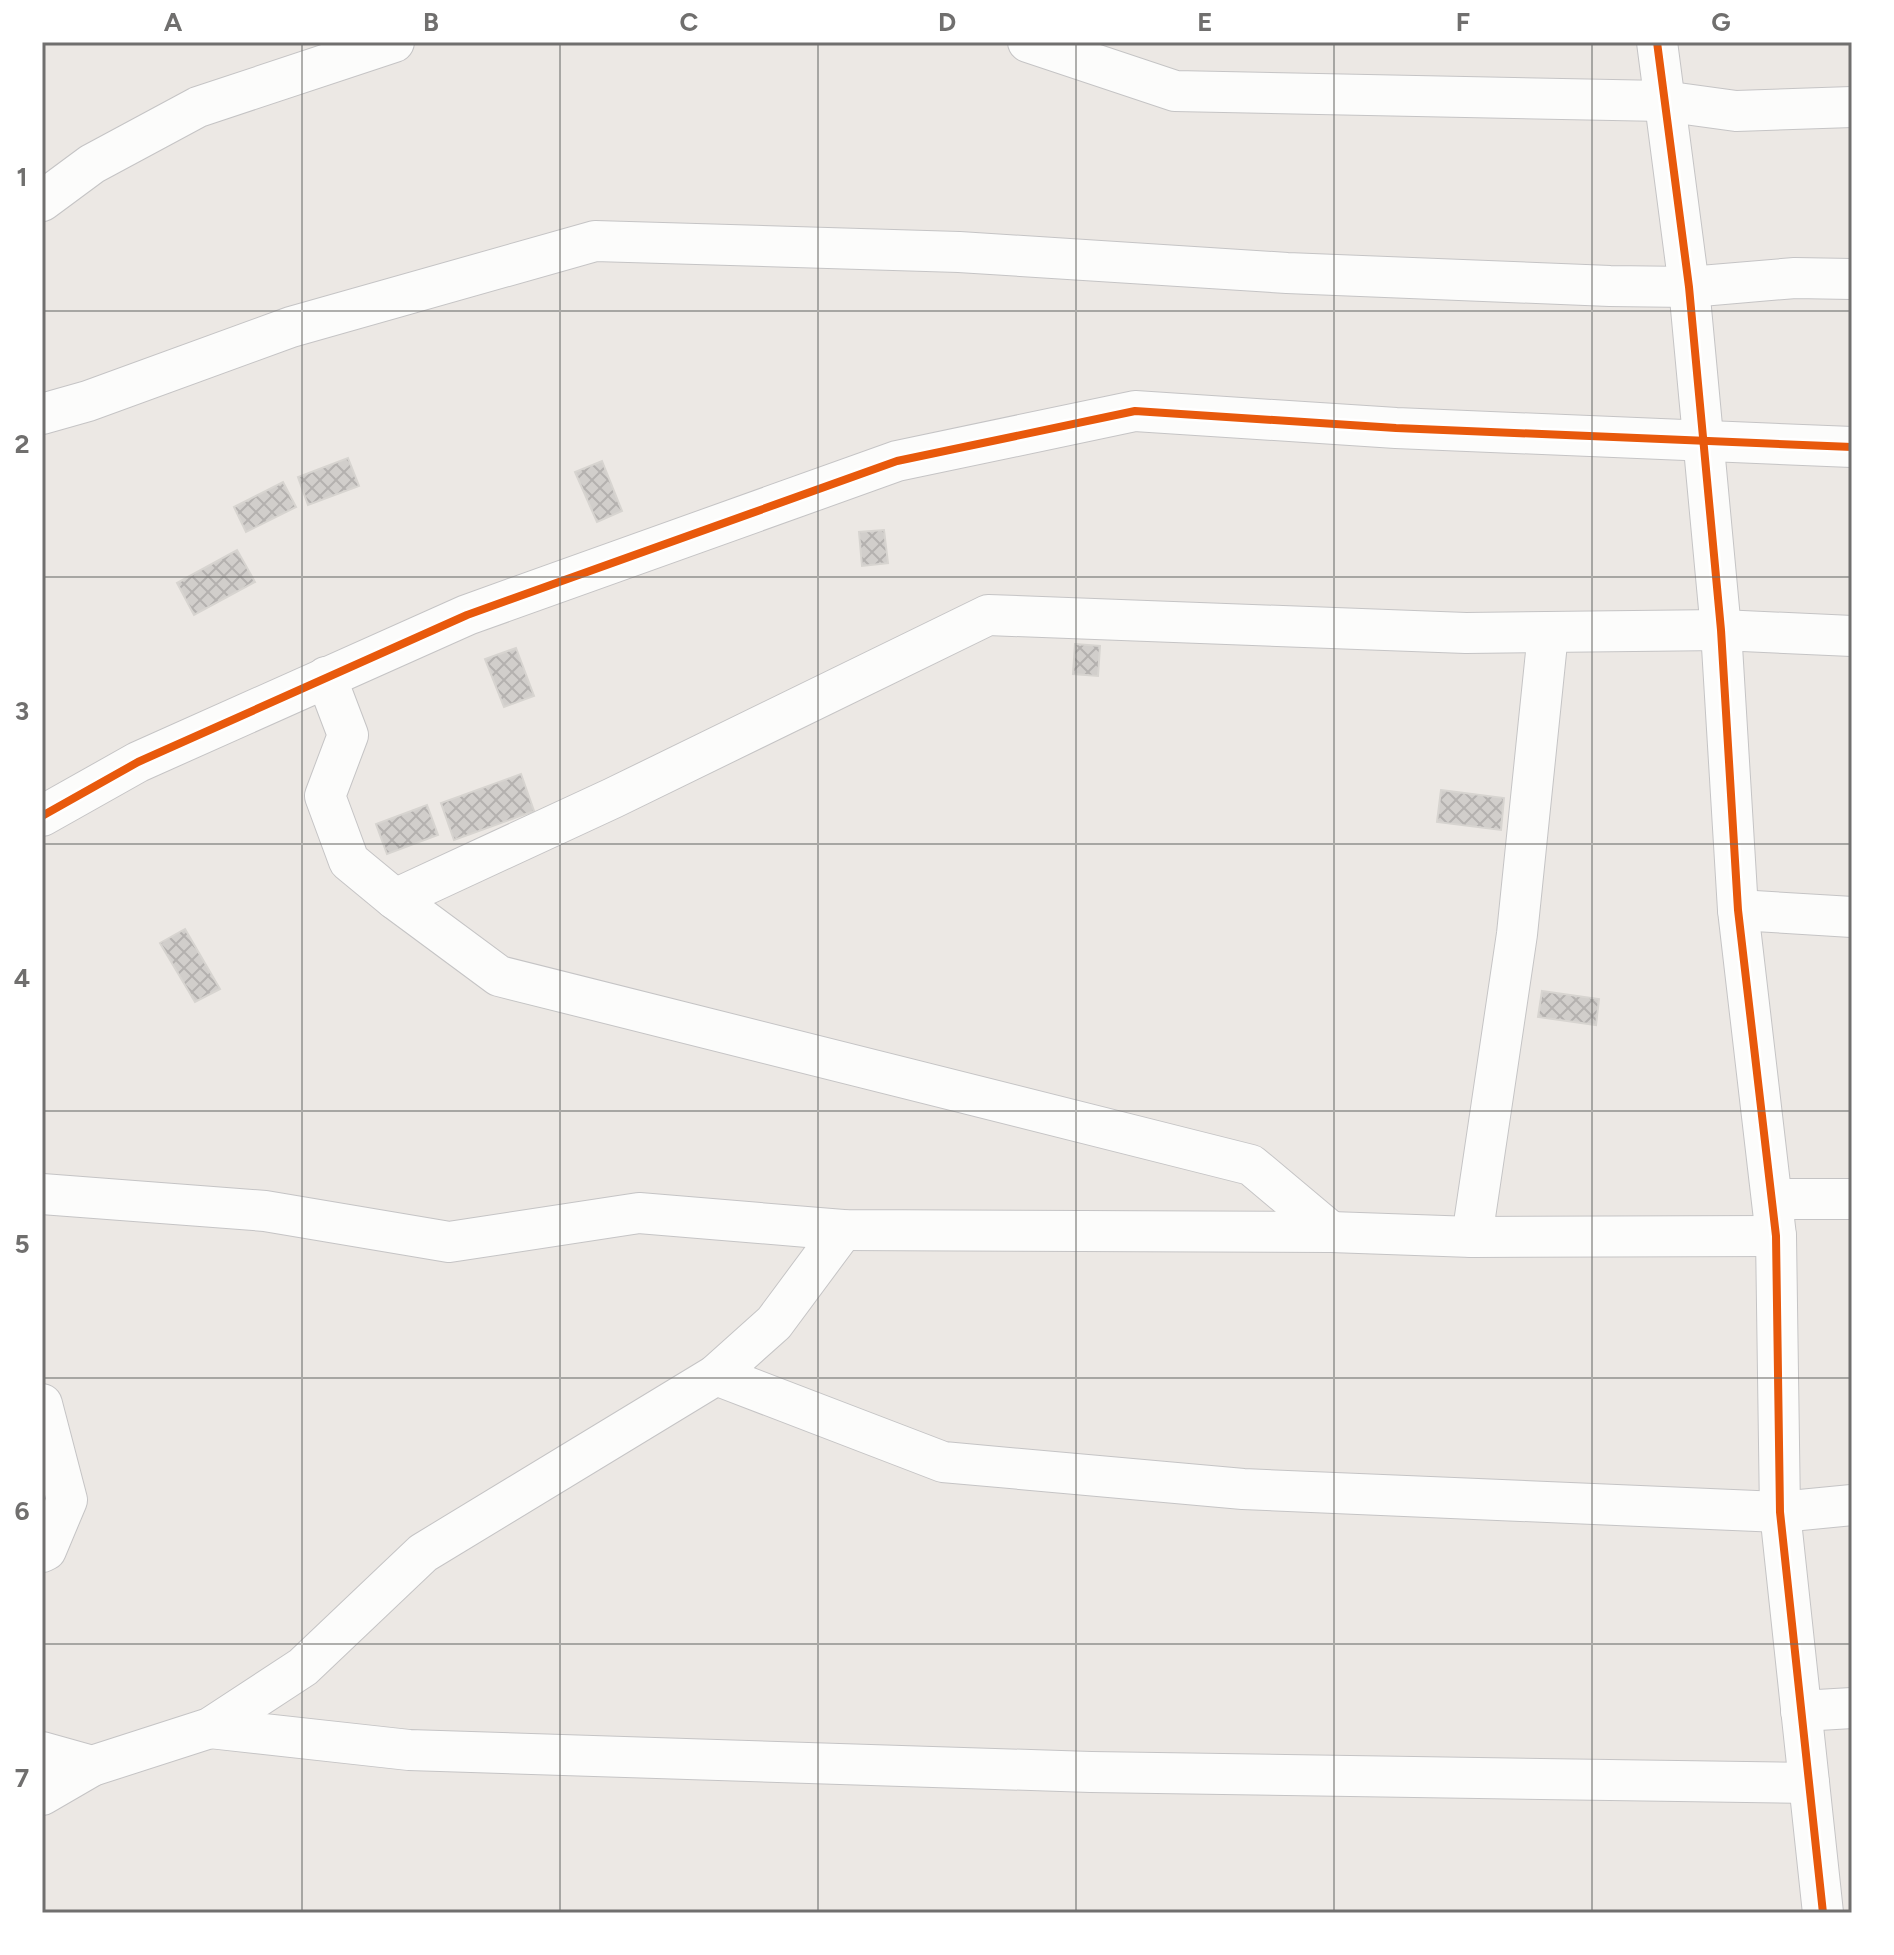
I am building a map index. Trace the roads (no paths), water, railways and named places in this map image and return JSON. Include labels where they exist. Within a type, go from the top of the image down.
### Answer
[{"type":"street","points":[[42,201],[92,164],[198,107],[394,42]]},
{"type":"street","points":[[1028,42],[1175,91],[1663,101],[1736,111],[1852,107]]},
{"type":"street","points":[[1657,42],[1689,287],[1721,630],[1738,910],[1775,1217],[1780,1512],[1823,1913]]},
{"type":"street","points":[[42,414],[88,401],[291,327],[595,241],[959,252],[1302,274],[1689,287],[1795,278],[1852,279]]},
{"type":"street","points":[[42,816],[138,762],[467,615],[897,461],[1135,411],[1396,428],[1852,447]]},
{"type":"street","points":[[395,899],[613,798],[988,615],[1466,633],[1721,630],[1852,636]]},
{"type":"street","points":[[1472,1237],[1517,934],[1548,633]]},
{"type":"street","points":[[326,677],[348,735],[325,796],[349,861],[499,976],[1251,1165],[1331,1232]]},
{"type":"street","points":[[1738,910],[1852,917]]},
{"type":"street","points":[[42,1194],[265,1211],[449,1242],[639,1213],[843,1230],[1331,1232],[1472,1237],[1775,1217],[1852,1199]]},
{"type":"street","points":[[42,1795],[92,1766],[210,1728],[303,1667],[423,1553],[716,1375],[774,1323],[843,1230]]},
{"type":"street","points":[[716,1375],[943,1462],[1243,1489],[1780,1512],[1852,1505]]},
{"type":"street","points":[[42,1404],[67,1500],[46,1550],[42,1552]]},
{"type":"street","points":[[1801,1711],[1852,1708]]},
{"type":"street","points":[[210,1728],[409,1750],[1107,1772],[1809,1783]]},
{"type":"street","points":[[42,1752],[92,1766]]}]
